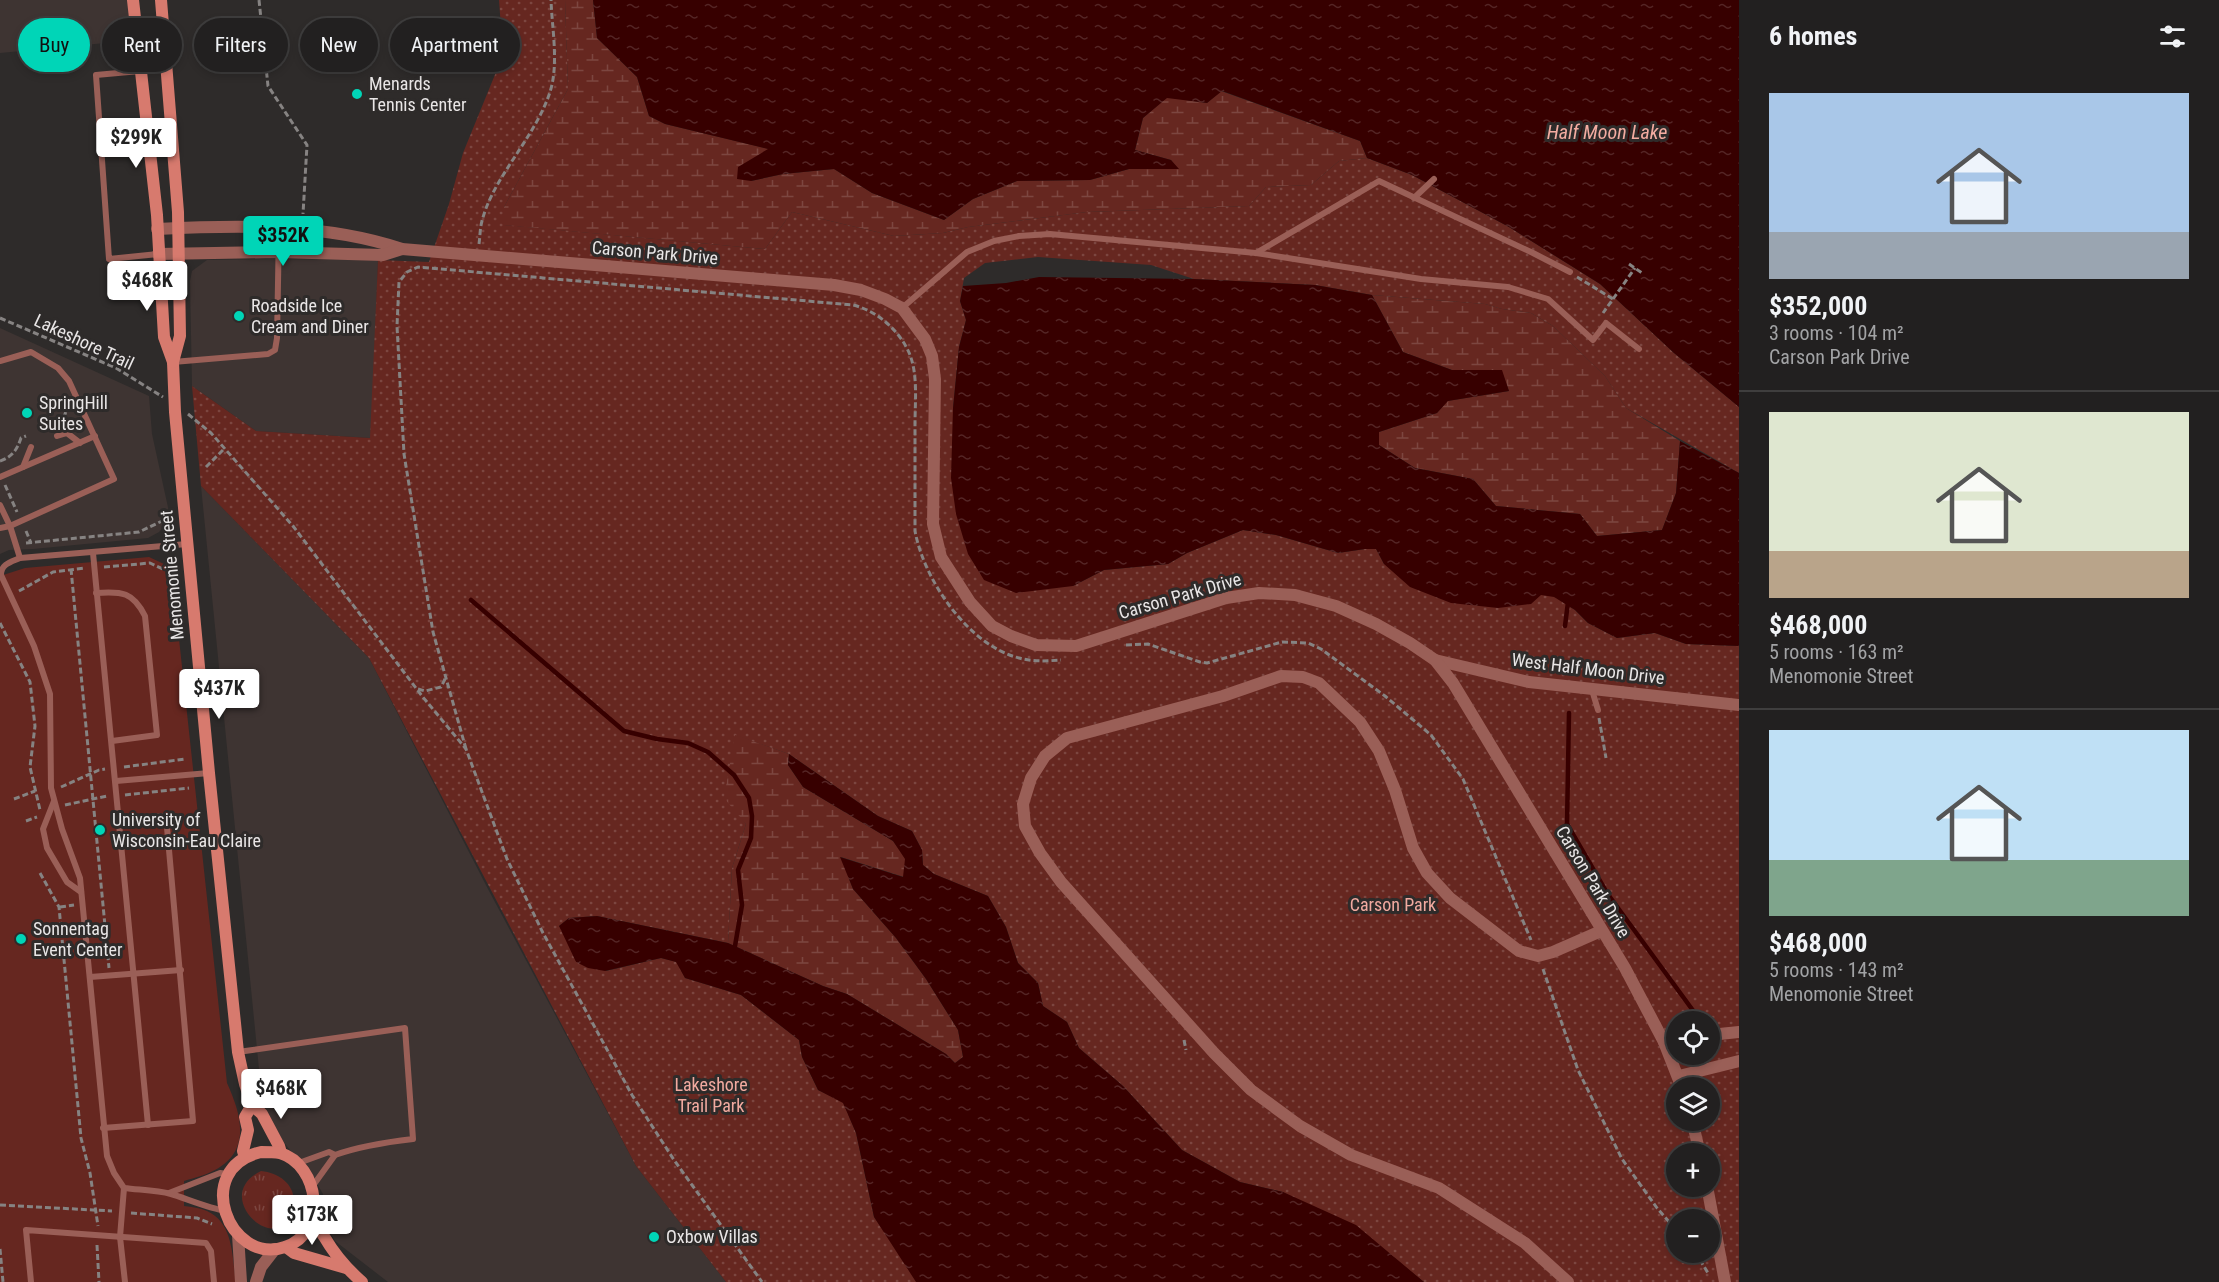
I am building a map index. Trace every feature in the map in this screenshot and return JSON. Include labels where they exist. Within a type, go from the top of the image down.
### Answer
[{"type":"main road","name":"Menomonie Street","points":[[133,0],[135,18]]},
{"type":"main road","name":"Menomonie Street","points":[[160,0],[178,228],[180,336],[173,362]]},
{"type":"main road","name":"Menomonie Street","points":[[140,72],[157,229],[164,337],[173,362],[209,773],[238,1052],[252,1105],[262,1114],[281,1153]]},
{"type":"main road","name":"Menomonie Street","points":[[245,1157],[243,1151],[248,1130],[245,1117],[252,1105]]},
{"type":"main road","points":[[280,1248],[305,1232],[312,1219],[315,1203],[312,1187],[296,1164],[281,1153],[261,1152],[245,1157],[228,1174],[224,1186],[224,1210],[238,1235],[260,1248],[280,1248],[346,1268]]},
{"type":"main road","points":[[312,1219],[346,1268],[362,1282]]},
{"type":"street","name":"Carson Park Drive","points":[[157,229],[279,228],[331,233],[402,249],[834,285],[861,290],[902,308],[925,339],[932,356],[936,392],[933,524],[941,557],[970,602],[992,626],[1036,645],[1076,646],[1226,598],[1259,593],[1295,595],[1336,606],[1376,624],[1435,660],[1453,683],[1601,930],[1666,1033]]},
{"type":"street","name":"Carson Park Drive","points":[[158,254],[277,252],[383,255],[402,249]]},
{"type":"street","name":"West Half Moon Drive","points":[[1435,660],[1529,682],[1739,705]]},
{"type":"street","points":[[1568,1282],[1525,1243],[1439,1188],[1351,1155],[1300,1126],[1251,1090],[1214,1053],[1061,882],[1040,853],[1025,826],[1023,804],[1031,778],[1045,756],[1067,738],[1223,696],[1281,676],[1303,677],[1318,683],[1360,722],[1379,751],[1395,790],[1413,848],[1427,873],[1450,898],[1519,951],[1538,956],[1553,952],[1601,930]]},
{"type":"street","points":[[1720,1034],[1739,1032]]},
{"type":"street","points":[[1695,1077],[1739,1061]]},
{"type":"street","points":[[1709,1197],[1725,1282]]},
{"type":"street","points":[[238,1235],[241,1282]]},
{"type":"street","points":[[256,1282],[261,1267],[280,1248]]},
{"type":"lane","points":[[140,72],[96,75],[109,260],[158,254]]},
{"type":"lane","points":[[1414,198],[1434,179]]},
{"type":"lane","points":[[1256,253],[1378,181],[1570,272]]},
{"type":"lane","points":[[173,362],[268,354],[275,350],[279,228]]},
{"type":"lane","points":[[902,308],[967,252],[994,241],[1019,236],[1050,234],[1256,253],[1421,279],[1508,287],[1548,299],[1593,340],[1606,323],[1639,348]]},
{"type":"lane","points":[[0,361],[31,352],[58,368],[69,381],[114,480],[10,526],[0,528]]},
{"type":"lane","points":[[57,436],[67,433],[80,443]]},
{"type":"lane","points":[[0,477],[94,436]]},
{"type":"lane","points":[[23,466],[31,447]]},
{"type":"lane","points":[[0,505],[10,526],[20,558]]},
{"type":"lane","points":[[125,1282],[120,1237],[124,1188],[107,1156],[80,878],[54,801],[50,771],[50,694],[34,646],[2,581],[1,570],[7,564],[20,558],[188,544]]},
{"type":"lane","points":[[93,553],[148,1125]]},
{"type":"lane","points":[[96,593],[123,593],[130,596],[139,604],[145,616],[157,735],[112,741]]},
{"type":"lane","points":[[1592,690],[1598,710]]},
{"type":"lane","points":[[116,781],[209,773]]},
{"type":"lane","points":[[54,801],[43,830],[47,848],[67,882],[81,892]]},
{"type":"lane","points":[[103,1128],[194,1121],[166,816],[119,819]]},
{"type":"lane","points":[[90,977],[181,970]]},
{"type":"lane","points":[[238,1052],[260,1051],[405,1028],[413,1139],[381,1143],[335,1155],[312,1187]]},
{"type":"lane","points":[[296,1164],[329,1152],[335,1155]]},
{"type":"lane","points":[[168,1193],[220,1173],[228,1174]]},
{"type":"lane","points":[[124,1188],[168,1193],[224,1210]]},
{"type":"lane","points":[[31,1282],[26,1230],[206,1244],[211,1251],[214,1282]]},
{"type":"path","points":[[259,0],[268,86],[307,146],[303,214]]},
{"type":"path","points":[[479,246],[482,222],[491,197],[540,117],[551,89],[554,59],[551,0]]},
{"type":"path","points":[[1629,264],[1642,273]]},
{"type":"path","points":[[418,267],[407,272],[399,282],[397,326],[404,454],[434,632],[466,749],[507,859],[543,933],[633,1095],[674,1160],[762,1282]]},
{"type":"path","points":[[1606,323],[1600,318],[1635,268]]},
{"type":"path","points":[[1570,272],[1612,299]]},
{"type":"path","name":"Lakeshore Trail","points":[[0,318],[116,369],[155,392]]},
{"type":"path","points":[[53,426],[64,417],[66,404],[63,396]]},
{"type":"path","points":[[195,418],[225,448],[293,526],[416,688],[466,749]]},
{"type":"path","points":[[0,461],[16,452],[21,438],[27,436]]},
{"type":"path","points":[[206,467],[225,448]]},
{"type":"path","points":[[5,484],[18,513]]},
{"type":"path","points":[[26,543],[139,532],[162,521]]},
{"type":"path","points":[[25,528],[31,543]]},
{"type":"path","points":[[104,567],[150,563],[165,570]]},
{"type":"path","points":[[16,592],[53,572],[87,568]]},
{"type":"path","points":[[71,569],[109,966]]},
{"type":"path","points":[[0,623],[30,682],[34,705],[35,726],[30,767],[41,815],[26,821]]},
{"type":"path","points":[[416,688],[425,691],[441,687],[446,676]]},
{"type":"path","points":[[1598,710],[1606,758]]},
{"type":"path","points":[[122,767],[185,759]]},
{"type":"path","points":[[61,788],[106,769]]},
{"type":"path","points":[[124,795],[189,788]]},
{"type":"path","points":[[14,799],[43,789]]},
{"type":"path","points":[[64,805],[109,795]]},
{"type":"path","points":[[40,873],[59,907],[81,1138],[90,1173],[98,1226]]},
{"type":"path","points":[[96,902],[102,902]]},
{"type":"path","points":[[59,907],[76,904]]},
{"type":"path","points":[[0,1205],[113,1211]]},
{"type":"path","points":[[129,1213],[197,1218],[212,1224]]},
{"type":"path","points":[[97,1242],[99,1282]]},
{"type":"path","points":[[0,1249],[3,1282]]},
{"type":"path","points":[[1702,1263],[1708,1273]]},
{"type":"shaded area","points":[[0,0],[133,0],[135,18],[102,18],[102,43],[90,44],[90,18],[18,18],[18,51],[0,53]]},
{"type":"shaded area","points":[[207,260],[378,260],[371,438],[256,431],[192,386],[190,281],[192,271]]},
{"type":"shaded area","points":[[0,328],[149,396],[152,434],[169,512],[165,525],[159,532],[148,538],[9,550],[0,554]]},
{"type":"shaded area","points":[[201,486],[369,658],[489,891],[636,1166],[726,1282],[388,1282],[335,1241],[324,1222],[323,1194],[306,1165],[283,1141],[267,1113],[260,1079]]},
{"type":"green space","name":"Carson Park","points":[[499,0],[565,0],[568,89],[504,207],[504,225],[765,249],[792,212],[894,236],[943,233],[968,227],[1087,212],[1249,206],[1266,187],[1311,185],[1339,161],[1367,158],[1412,175],[1509,227],[1600,284],[1674,353],[1739,407],[1739,473],[1626,408],[1605,376],[1553,326],[1531,313],[1485,304],[1372,295],[1315,285],[1194,279],[1151,265],[1038,257],[985,263],[964,278],[960,301],[966,320],[959,347],[953,408],[1073,586],[1104,570],[1168,564],[1187,553],[1243,530],[1276,535],[1338,553],[1376,549],[1384,564],[1554,596],[1575,610],[1588,623],[1617,638],[1655,633],[1686,644],[1739,646],[1739,1282],[1424,1282],[1399,1262],[1283,1192],[1240,1182],[1182,1150],[1123,1086],[1079,1048],[1067,1022],[1043,1006],[1038,983],[1018,963],[1006,927],[988,896],[934,874],[923,865],[922,850],[912,831],[878,816],[789,754],[735,735],[724,798],[746,824],[732,868],[728,943],[597,916],[569,918],[559,926],[606,971],[661,958],[677,962],[685,978],[741,995],[799,1040],[802,1057],[818,1090],[843,1102],[856,1133],[874,1217],[920,1282],[726,1282],[636,1166],[369,658],[201,486],[192,386],[256,431],[370,438],[378,260],[429,262],[449,204],[463,153],[496,72],[520,72],[520,18],[500,18]]},
{"type":"green space","points":[[565,0],[593,0],[597,38],[637,77],[649,116],[665,124],[769,149],[751,181],[783,174],[834,169],[872,193],[944,220],[973,199],[1017,181],[1090,180],[1129,169],[1178,169],[1171,160],[1135,150],[1143,118],[1167,97],[1207,103],[1221,91],[1360,141],[1367,158],[1339,161],[1311,185],[1266,187],[1249,206],[1087,212],[968,227],[943,233],[894,236],[792,212],[765,249],[503,225],[504,207],[568,89]]},
{"type":"green space","points":[[1372,295],[1485,304],[1531,313],[1553,326],[1605,376],[1626,408],[1680,441],[1676,493],[1662,530],[1597,536],[1580,514],[1496,506],[1473,479],[1415,468],[1379,445],[1379,432],[1437,413],[1447,401],[1509,391],[1501,370],[1452,370],[1403,352]]},
{"type":"green space","points":[[445,551],[734,734],[789,754],[788,765],[803,787],[893,841],[906,859],[904,877],[841,857],[853,889],[896,938],[926,979],[958,1030],[963,1057],[955,1063],[946,1054],[847,994],[823,986],[728,943],[732,868],[746,824]]},
{"type":"green space","name":"University of Wisconsin-Eau Claire","points":[[149,557],[164,564],[172,574],[227,1083],[236,1107],[240,1131],[239,1142],[227,1162],[211,1172],[184,1181],[184,1206],[207,1211],[222,1224],[230,1242],[236,1282],[0,1282],[0,576],[25,568]]},
{"type":"green space","points":[[261,1171],[281,1178],[293,1194],[293,1208],[286,1223],[275,1228],[264,1226],[253,1219],[245,1208],[242,1195],[247,1182]]},
{"type":"water","name":"Half Moon Lake","points":[[593,0],[1739,0],[1739,407],[1674,353],[1600,284],[1509,227],[1412,175],[1367,158],[1360,141],[1222,91],[1207,103],[1167,98],[1143,118],[1135,150],[1171,160],[1179,169],[1129,169],[1090,180],[1017,181],[973,199],[944,220],[872,193],[834,169],[783,174],[751,181],[737,179],[738,167],[768,149],[665,124],[649,116],[637,77],[597,38]]},
{"type":"water","points":[[1039,277],[1194,279],[1315,285],[1372,295],[1403,352],[1452,370],[1502,370],[1509,391],[1448,401],[1437,413],[1379,432],[1379,445],[1415,468],[1473,479],[1496,506],[1580,514],[1597,536],[1662,530],[1676,493],[1680,441],[1739,473],[1739,646],[1686,644],[1655,633],[1617,638],[1588,623],[1575,610],[1554,597],[1541,595],[1531,604],[1498,608],[1451,603],[1410,587],[1384,564],[1376,549],[1338,553],[1276,535],[1243,530],[1187,553],[1168,564],[1104,570],[1073,586],[1016,593],[984,580],[968,554],[956,514],[951,478],[953,408],[959,347],[966,320],[960,301],[963,286],[1006,283]]},
{"type":"water","points":[[789,754],[878,816],[912,831],[922,850],[923,865],[934,874],[988,896],[1006,927],[1018,963],[1038,983],[1043,1006],[1067,1022],[1079,1048],[1123,1086],[1182,1150],[1240,1182],[1283,1192],[1356,1225],[1424,1282],[916,1282],[874,1217],[856,1133],[843,1103],[818,1090],[802,1057],[799,1040],[741,995],[685,978],[676,962],[661,958],[605,971],[588,968],[576,962],[559,926],[569,918],[597,916],[728,943],[823,986],[847,994],[946,1054],[955,1063],[963,1057],[958,1030],[926,979],[896,938],[853,889],[840,857],[903,877],[905,859],[893,841],[803,787],[788,765]]},
{"type":"waterway","points":[[471,600],[624,731],[688,743],[708,752],[734,775],[749,798],[752,816],[751,838],[738,870],[742,905],[735,946]]},
{"type":"waterway","points":[[1565,626],[1568,602]]},
{"type":"waterway","points":[[1567,825],[1569,713]]},
{"type":"waterway","points":[[1567,824],[1607,893],[1693,1011]]},
{"type":"place","name":"Menards Tennis Center","points":[[357,94]]},
{"type":"place","name":"Roadside Ice Cream and Diner","points":[[239,316]]},
{"type":"place","name":"SpringHill Suites","points":[[27,413]]},
{"type":"place","name":"University of Wisconsin-Eau Claire","points":[[100,830]]},
{"type":"place","name":"Sonnentag Event Center","points":[[21,939]]},
{"type":"place","name":"Oxbow Villas","points":[[654,1237]]},
{"type":"park label","name":"Lakeshore Trail Park","points":[[711,1095]]}]
